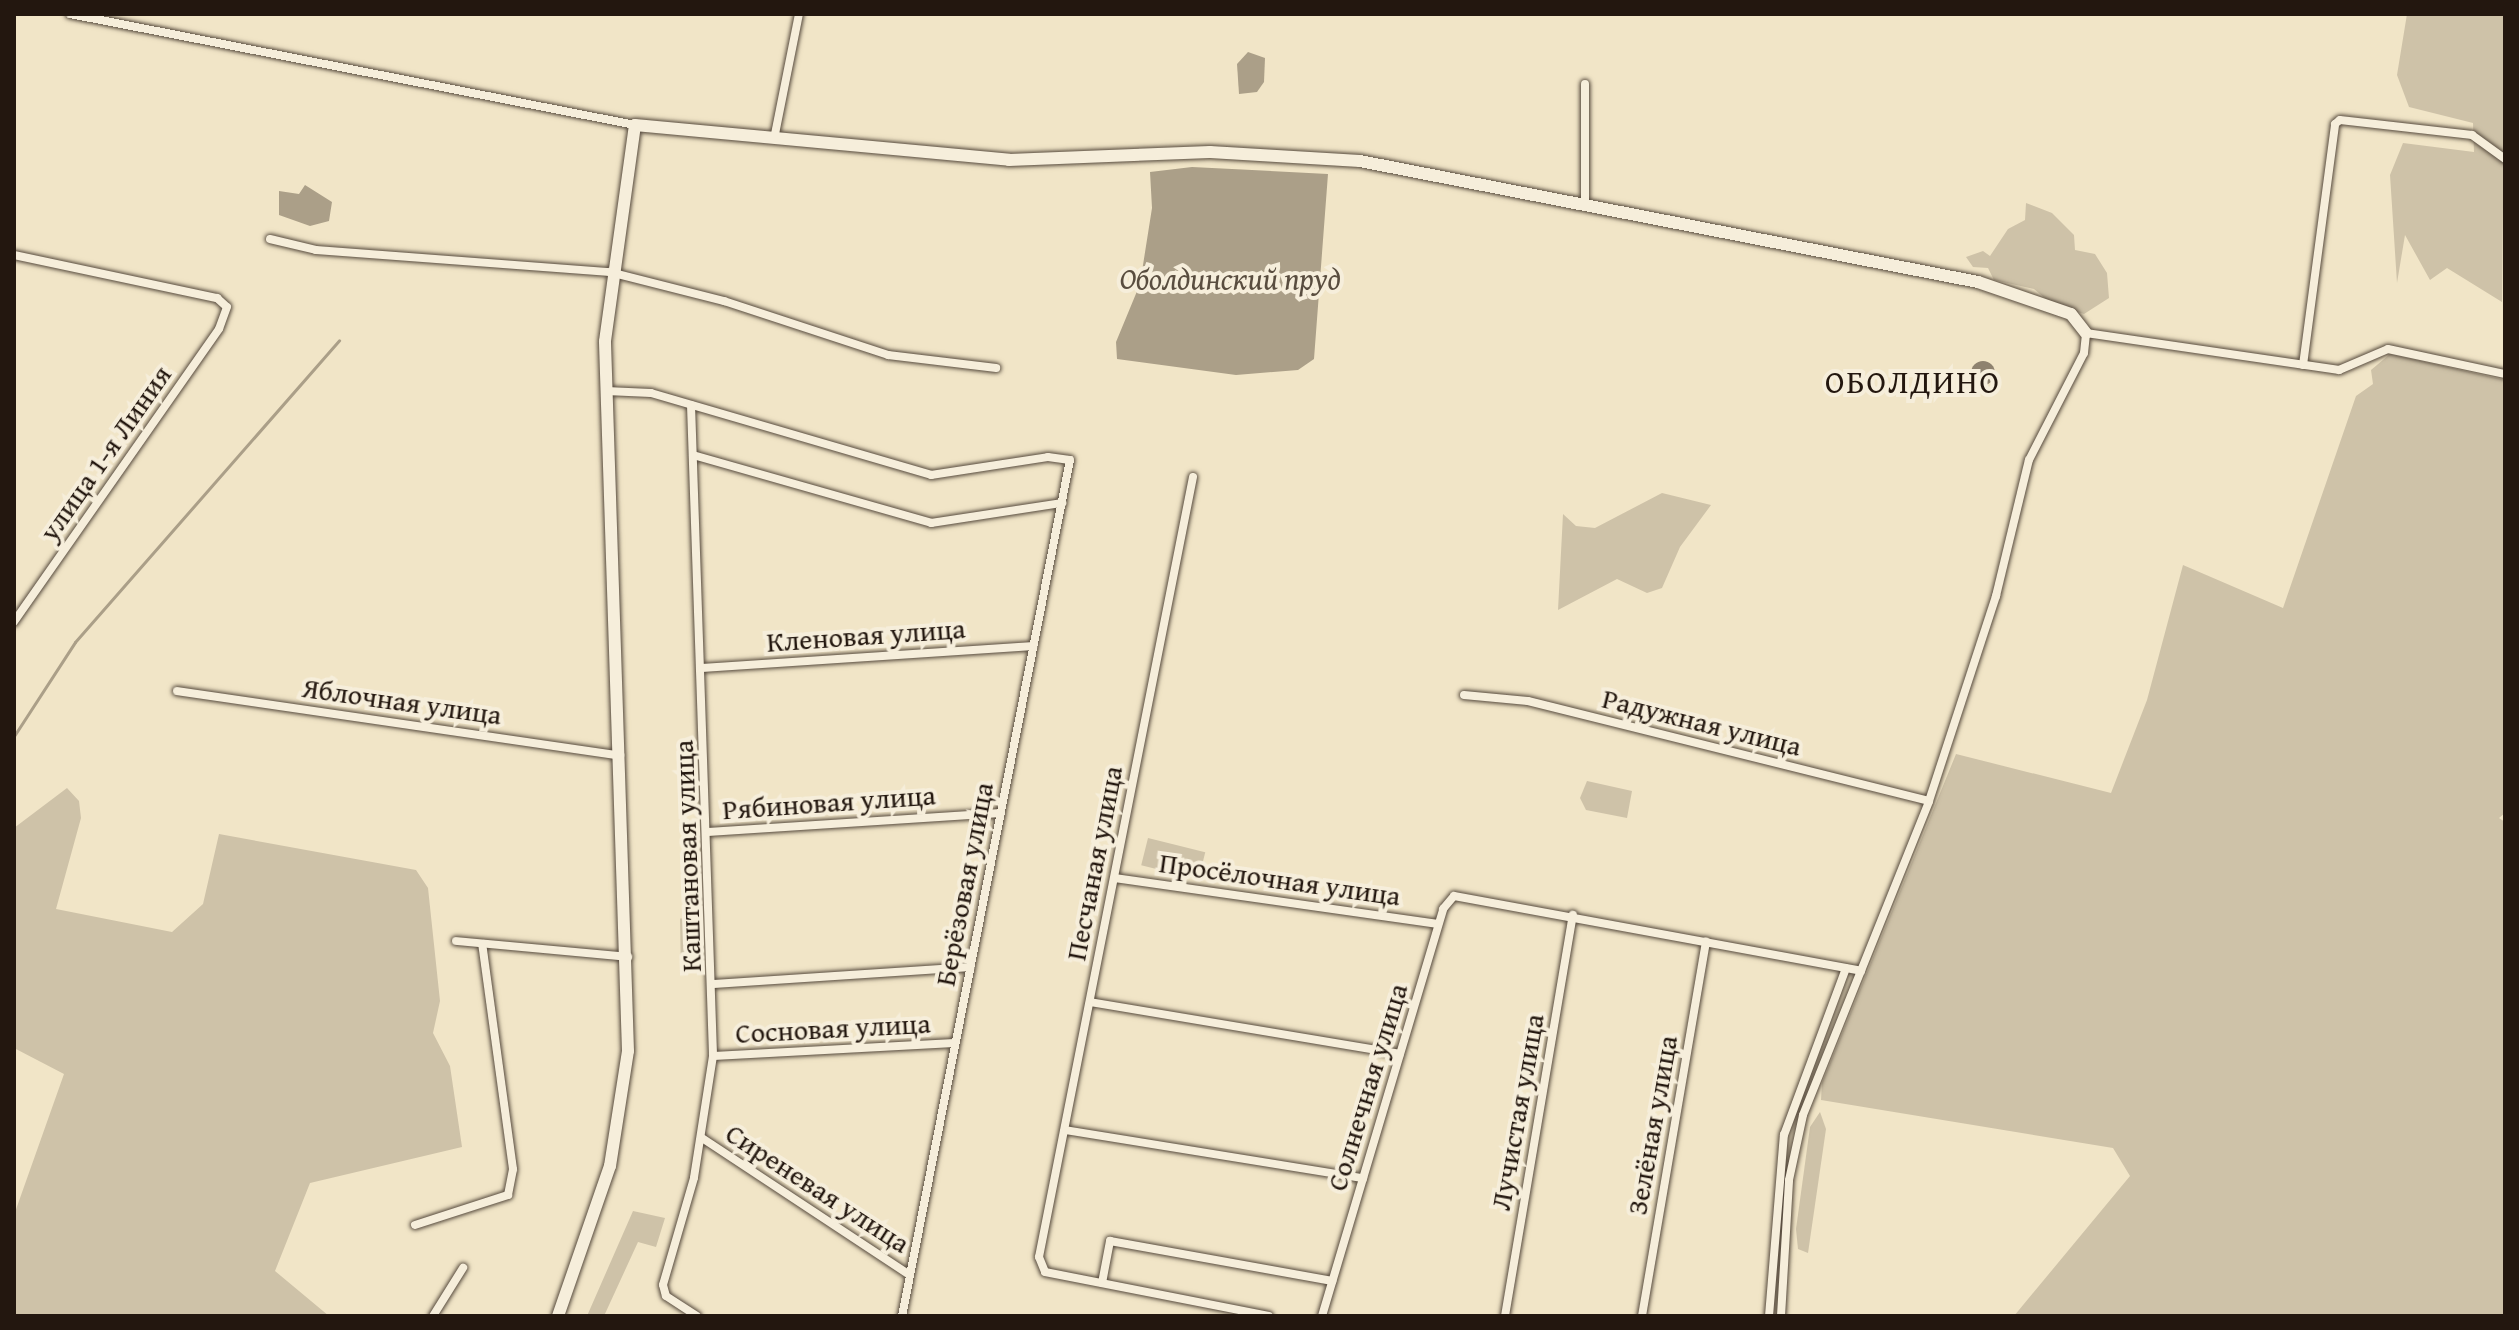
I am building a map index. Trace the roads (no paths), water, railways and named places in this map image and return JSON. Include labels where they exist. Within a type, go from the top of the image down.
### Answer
[{"type":"street","points":[[70,14],[635,125],[1009,160],[1210,152],[1360,161],[1978,282],[2071,314],[2086,333],[2348,369],[2388,349],[2505,374]]},
{"type":"street","points":[[774,139],[799,14]]},
{"type":"street","points":[[1585,84],[1585,203]]},
{"type":"street","points":[[2303,365],[2335,124],[2340,120],[2472,135],[2505,159]]},
{"type":"street","points":[[558,1316],[587,1243],[617,1135],[628,1051],[629,957],[606,391],[610,272],[635,125]]},
{"type":"street","points":[[270,239],[316,250],[610,272],[724,301],[888,355],[996,368]]},
{"type":"street","name":"улица 1-я Линия","points":[[14,255],[217,298],[227,307],[219,329],[14,622]]},
{"type":"street","points":[[1781,1316],[1789,1180],[1803,1115],[1929,801],[1996,596],[2029,460],[2084,353],[2086,333]]},
{"type":"street","points":[[606,391],[649,393],[691,405]]},
{"type":"street","name":"Каштановая улица","points":[[691,405],[714,984],[713,1056],[702,1138],[663,1285],[669,1298],[697,1316]]},
{"type":"street","name":"Берёзовая улица","points":[[691,405],[931,475],[1048,457],[1070,460],[902,1316]]},
{"type":"street","points":[[693,455],[931,523],[1062,503]]},
{"type":"street","name":"Песчаная улица","points":[[1102,1283],[1045,1272],[1039,1257],[1193,477]]},
{"type":"street","name":"Кленовая улица","points":[[702,668],[1033,646]]},
{"type":"street","name":"Яблочная улица","points":[[177,691],[620,756]]},
{"type":"street","name":"Радужная улица","points":[[1464,695],[1528,701],[1929,801]]},
{"type":"street","name":"Рябиновая улица","points":[[708,832],[1000,813]]},
{"type":"street","name":"Просёлочная улица","points":[[1115,878],[1438,924]]},
{"type":"street","name":"Солнечная улица","points":[[1322,1316],[1438,924],[1454,896],[1477,896],[1573,915]]},
{"type":"street","points":[[1573,915],[1861,971]]},
{"type":"street","name":"Лучистая улица","points":[[1505,1316],[1573,915]]},
{"type":"street","points":[[456,941],[629,957]]},
{"type":"street","name":"Зелёная улица","points":[[1642,1316],[1706,941]]},
{"type":"street","points":[[415,1225],[508,1195],[513,1169],[482,944]]},
{"type":"street","points":[[714,984],[970,967]]},
{"type":"street","points":[[1769,1316],[1784,1135],[1846,968]]},
{"type":"street","points":[[1090,1002],[1400,1054]]},
{"type":"street","name":"Сосновая улица","points":[[713,1056],[955,1043]]},
{"type":"street","points":[[1065,1130],[1363,1178]]},
{"type":"street","name":"Сиреневая улица","points":[[702,1138],[910,1275]]},
{"type":"street","points":[[1269,1316],[1102,1283],[1110,1241],[1332,1281]]},
{"type":"street","points":[[433,1316],[463,1268]]},
{"type":"water","points":[[1248,52],[1265,58],[1264,82],[1257,92],[1239,94],[1237,64]]},
{"type":"water","name":"Оболдинский пруд","points":[[1192,167],[1328,174],[1314,359],[1298,370],[1236,375],[1117,359],[1116,342],[1140,284],[1152,208],[1150,172]]},
{"type":"water","points":[[305,185],[332,202],[329,221],[310,226],[279,215],[279,191],[299,194]]},
{"type":"waterway","points":[[14,736],[75,642],[339,340]]},
{"type":"district","name":"ОБОЛДИНО","points":[[1913,382]]}]
